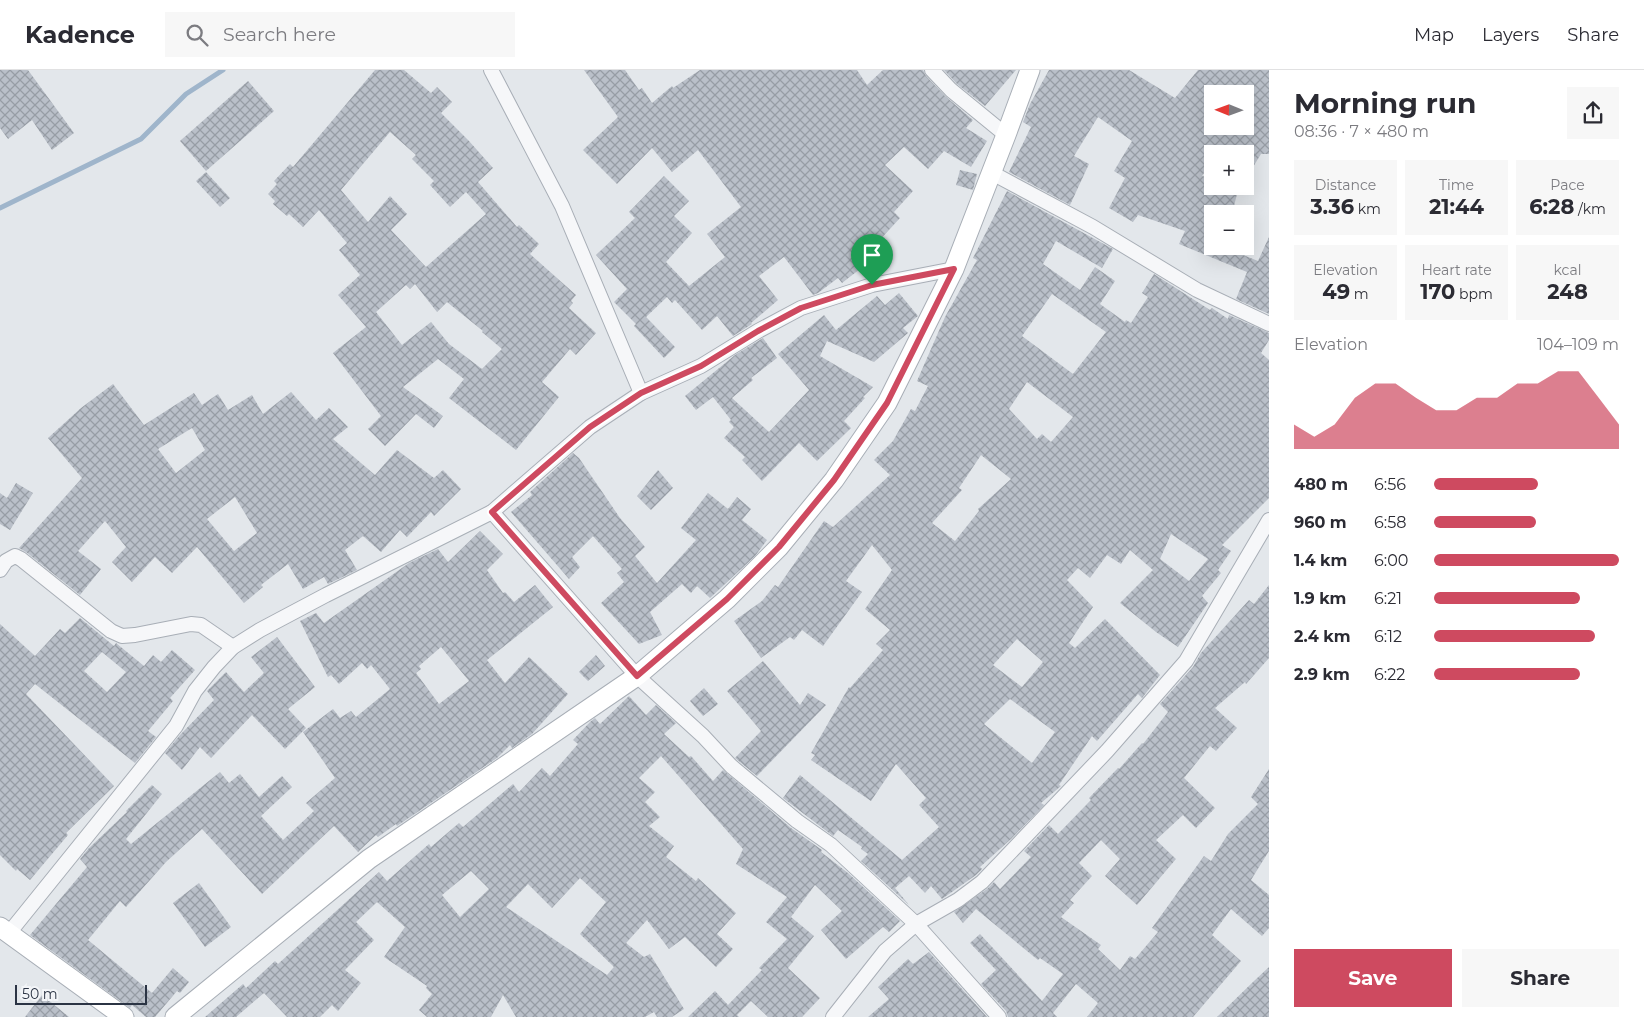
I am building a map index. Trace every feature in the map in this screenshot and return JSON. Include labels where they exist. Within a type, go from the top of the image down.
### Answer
[{"type":"street","points":[[491,70],[562,206],[641,393]]},
{"type":"street","points":[[932,70],[951,90],[1006,135]]},
{"type":"street","points":[[175,1017],[369,859],[637,676],[740,586],[779,547],[834,480],[887,403],[954,269],[1030,70]]},
{"type":"street","points":[[992,173],[1093,227],[1197,290],[1269,324]]},
{"type":"street","points":[[124,1017],[4,930],[176,726],[196,691],[214,667],[233,647],[260,630],[326,595],[492,512],[590,427],[641,393],[701,366],[758,331],[801,308],[872,285],[954,269]]},
{"type":"street","points":[[492,512],[637,676],[703,736],[731,766],[797,821],[831,845],[916,924],[999,1017]]},
{"type":"street","points":[[833,1017],[885,951],[916,924],[958,900],[982,882],[1107,751],[1186,661],[1269,520]]},
{"type":"street","points":[[0,570],[6,562],[15,556],[21,559],[111,631],[122,636],[191,624],[201,625],[233,647]]},
{"type":"building","points":[[0,70],[28,70],[74,133],[52,150],[32,120],[8,139],[0,128]]},
{"type":"building","points":[[375,70],[404,70],[431,93],[437,87],[452,102],[441,113],[493,168],[478,182],[517,227],[519,225],[539,244],[530,254],[576,295],[571,301],[573,303],[569,308],[596,333],[576,355],[570,349],[542,382],[559,397],[516,450],[449,398],[464,379],[438,359],[403,387],[443,416],[434,428],[416,414],[385,446],[368,429],[381,416],[333,353],[366,327],[338,295],[360,275],[339,250],[347,243],[319,210],[303,227],[289,214],[287,216],[273,204],[275,201],[268,194],[277,184],[274,181],[290,164],[293,167]],"holes":[[[390,132],[416,155],[412,159],[434,181],[430,185],[450,207],[466,192],[486,214],[426,267],[391,230],[407,214],[390,196],[368,222],[341,190]],[[415,284],[437,312],[447,302],[502,349],[482,369],[449,344],[431,322],[402,345],[376,312],[406,285],[410,289]]]},
{"type":"building","points":[[584,70],[625,70],[639,90],[642,88],[652,103],[672,86],[673,88],[700,70],[857,70],[867,85],[883,70],[923,70],[926,76],[945,96],[973,120],[966,128],[987,141],[971,167],[944,151],[928,169],[904,147],[885,165],[913,191],[894,212],[900,218],[875,245],[880,249],[860,269],[842,283],[838,278],[813,295],[784,257],[759,276],[778,300],[752,324],[733,336],[717,316],[702,330],[675,300],[672,303],[667,297],[646,317],[675,347],[664,358],[634,326],[636,324],[614,302],[627,289],[596,255],[635,218],[629,212],[664,176],[689,201],[674,216],[692,233],[666,262],[689,286],[725,257],[707,234],[741,207],[698,150],[672,172],[652,148],[617,184],[583,150],[618,117]]},
{"type":"building","points":[[944,70],[1016,70],[985,106],[957,84]]},
{"type":"building","points":[[1049,70],[1129,70],[1175,98],[1198,70],[1269,70],[1269,154],[1261,154],[1254,165],[1254,145],[1204,145],[1204,173],[1202,176],[1204,176],[1204,195],[1237,195],[1234,205],[1204,205],[1204,254],[1179,244],[1185,231],[1138,215],[1133,222],[1109,208],[1125,178],[1114,171],[1132,141],[1098,117],[1074,156],[1089,164],[1070,205],[1009,172],[1031,127],[1023,122],[1030,104]]},
{"type":"building","points":[[248,81],[274,111],[206,171],[180,141]]},
{"type":"building","points":[[960,170],[977,174],[973,190],[956,185]]},
{"type":"building","points":[[206,172],[230,198],[220,207],[196,181]]},
{"type":"building","points":[[1007,191],[1113,249],[1102,268],[1056,241],[1043,264],[1080,290],[1095,267],[1115,281],[1100,304],[1125,322],[1126,320],[1131,323],[1148,297],[1142,293],[1154,274],[1210,310],[1212,308],[1228,319],[1229,315],[1269,333],[1269,340],[1261,353],[1269,360],[1269,498],[1222,545],[1231,551],[1218,570],[1221,573],[1202,596],[1208,603],[1178,647],[1120,603],[1153,570],[1130,550],[1121,564],[1107,555],[1090,578],[1078,568],[1067,580],[1093,607],[1069,643],[1075,648],[1105,619],[1160,675],[1142,698],[1138,694],[1097,741],[1092,736],[1059,785],[1061,786],[1041,803],[1044,805],[980,867],[982,869],[976,875],[942,899],[931,886],[925,893],[909,876],[895,888],[909,905],[861,861],[868,854],[861,849],[862,847],[838,830],[833,836],[783,798],[800,775],[902,860],[939,827],[919,805],[926,798],[896,764],[871,801],[811,760],[815,755],[811,753],[849,687],[883,650],[876,644],[890,630],[865,609],[892,570],[872,545],[846,581],[862,592],[823,646],[802,630],[794,640],[790,637],[761,658],[734,621],[762,601],[775,585],[778,587],[824,521],[833,527],[890,475],[874,460],[893,441],[911,409],[915,411],[928,386],[917,381],[945,317],[977,260],[973,258]],"holes":[[[1052,294],[1106,332],[1073,374],[1022,336]],[[1027,382],[1073,417],[1051,442],[1042,434],[1037,439],[1009,409]],[[981,455],[1011,479],[978,509],[979,511],[955,541],[932,523],[962,490],[959,488]],[[1171,534],[1208,559],[1189,581],[1160,559]],[[1017,639],[1043,662],[1022,687],[993,665]],[[1010,699],[1055,732],[1032,763],[984,724]]]},
{"type":"building","points":[[1269,237],[1269,314],[1236,299],[1247,272],[1206,255],[1243,255],[1258,261]]},
{"type":"building","points":[[899,293],[918,316],[903,328],[908,333],[874,362],[827,341],[820,356],[873,387],[844,421],[851,428],[817,461],[799,443],[762,481],[742,460],[745,457],[724,438],[734,427],[729,422],[731,420],[713,397],[696,410],[685,396],[735,355],[763,338],[777,358],[751,378],[753,380],[732,398],[769,432],[809,390],[778,354],[824,315],[836,330],[877,296],[885,305]]},
{"type":"building","points":[[113,384],[144,425],[194,393],[202,405],[218,394],[228,410],[252,395],[263,414],[291,392],[316,420],[329,408],[348,427],[333,439],[375,475],[397,450],[434,478],[443,470],[461,489],[434,516],[431,512],[407,537],[400,530],[381,552],[363,536],[345,550],[357,570],[328,584],[324,577],[303,589],[288,564],[261,585],[263,587],[244,603],[197,547],[172,573],[155,557],[132,582],[112,562],[126,547],[105,521],[78,551],[101,569],[80,595],[19,548],[82,478],[48,438],[81,408]],"holes":[[[192,428],[205,450],[176,473],[158,449]],[[235,497],[257,533],[234,551],[207,519]]]},
{"type":"building","points":[[573,453],[579,458],[620,518],[645,547],[635,556],[657,583],[696,540],[681,528],[708,493],[728,509],[737,497],[751,509],[742,520],[767,540],[755,556],[710,598],[697,586],[691,593],[682,584],[650,612],[662,635],[639,644],[601,603],[624,582],[617,573],[622,569],[593,536],[572,557],[580,567],[569,579],[511,512],[532,495],[530,492]]},
{"type":"building","points":[[658,470],[673,488],[651,510],[637,496]]},
{"type":"building","points":[[16,483],[33,493],[10,530],[0,524],[0,493],[7,498]]},
{"type":"building","points":[[480,531],[503,554],[487,570],[503,593],[505,592],[514,602],[535,585],[553,607],[487,660],[505,683],[529,657],[568,694],[532,734],[512,748],[510,745],[497,758],[397,826],[396,824],[378,837],[376,835],[358,852],[334,826],[262,894],[202,829],[166,862],[126,907],[120,901],[88,940],[152,993],[173,968],[189,982],[180,993],[177,991],[155,1017],[146,1017],[132,1005],[130,1008],[30,935],[87,867],[80,859],[152,785],[162,794],[126,839],[131,844],[220,772],[229,783],[240,774],[259,797],[282,776],[292,787],[261,816],[283,840],[314,811],[306,803],[335,778],[303,732],[333,709],[340,718],[351,711],[356,717],[390,689],[371,665],[367,669],[362,663],[339,684],[331,675],[328,677],[300,621],[316,613],[324,623],[409,563],[438,549],[448,562]],"holes":[[[441,647],[469,681],[439,704],[416,673],[421,669],[419,666]]]},
{"type":"building","points":[[1269,585],[1269,658],[1246,684],[1245,682],[1215,708],[1237,728],[1216,751],[1210,746],[1184,778],[1215,808],[1196,828],[1183,815],[1156,840],[1176,859],[1137,905],[1105,876],[1120,859],[1101,840],[1079,863],[1092,876],[1070,900],[1074,903],[1061,917],[1101,945],[1098,949],[1120,970],[1130,956],[1135,959],[1158,932],[1152,928],[1204,856],[1211,861],[1228,834],[1258,804],[1251,797],[1269,769],[1269,851],[1251,880],[1269,895],[1269,928],[1262,936],[1231,909],[1212,935],[1241,961],[1193,1017],[1087,1017],[1098,1003],[1076,984],[1053,1013],[1057,1017],[1008,1017],[1006,1011],[981,984],[996,970],[970,943],[980,934],[1042,1001],[1063,974],[1040,958],[1038,960],[976,909],[963,923],[954,912],[994,882],[1000,889],[1031,857],[1024,851],[1049,825],[1058,834],[1091,800],[1089,798],[1143,744],[1168,712],[1160,704],[1193,667],[1201,653],[1249,600],[1254,604]]},
{"type":"building","points":[[80,618],[114,646],[116,643],[144,666],[153,655],[161,662],[172,650],[195,670],[170,698],[173,701],[148,731],[156,737],[135,763],[35,684],[26,694],[114,786],[66,833],[68,835],[30,880],[17,869],[16,871],[0,855],[0,624],[35,656],[60,629],[65,633]],"holes":[[[102,652],[126,672],[107,692],[84,671]]]},
{"type":"building","points":[[277,637],[315,687],[288,709],[306,728],[285,749],[252,715],[211,758],[200,747],[182,770],[165,753],[214,700],[207,691],[226,672],[244,692],[264,673],[251,657]]},
{"type":"building","points":[[596,655],[605,666],[588,681],[579,672]]},
{"type":"building","points":[[763,661],[800,705],[808,693],[826,705],[757,776],[735,758],[761,731],[727,691]]},
{"type":"building","points":[[704,688],[718,704],[703,716],[690,701]]},
{"type":"building","points":[[629,696],[646,715],[656,705],[676,723],[664,734],[689,757],[691,756],[713,781],[723,770],[791,828],[822,850],[821,852],[848,873],[900,921],[889,932],[883,927],[846,959],[821,930],[842,911],[815,885],[791,917],[814,936],[788,968],[820,998],[802,1017],[768,1017],[751,1001],[737,1015],[739,1017],[688,1017],[715,991],[728,1005],[762,970],[759,968],[787,939],[766,922],[787,897],[736,864],[743,849],[661,756],[639,778],[655,792],[645,802],[660,817],[649,826],[674,846],[666,857],[696,881],[698,878],[736,913],[717,934],[733,949],[716,967],[685,937],[669,949],[647,920],[626,943],[644,957],[650,954],[684,1009],[672,1017],[657,1017],[654,1012],[645,1017],[516,1017],[503,995],[491,1017],[427,1017],[419,1010],[432,994],[426,988],[427,986],[384,957],[405,927],[377,902],[356,922],[374,940],[345,970],[361,983],[338,1011],[332,1005],[320,1017],[287,1017],[264,993],[236,1017],[205,1017],[243,984],[246,988],[275,961],[278,964],[379,872],[387,881],[429,844],[431,847],[459,823],[463,827],[513,784],[519,792],[542,768],[550,776],[578,744],[573,740],[590,722],[595,718],[600,724]],"holes":[[[471,871],[489,889],[460,917],[442,895]],[[580,878],[606,902],[580,934],[614,967],[607,975],[506,907],[528,884],[552,908]]]},
{"type":"building","points":[[199,883],[231,927],[205,947],[173,903]]},
{"type":"building","points":[[929,952],[987,1017],[868,1017],[889,999],[878,987],[908,959],[913,964]]},
{"type":"building","points":[[1269,967],[1269,1017],[1217,1017],[1254,981]]},
{"type":"building","points":[[42,995],[69,1017],[25,1017]]},
{"type":"waterway","points":[[0,208],[141,139],[186,94],[223,70]]},
{"type":"route","points":[[954,269],[887,403],[834,480],[779,547],[727,599],[637,676],[492,512],[590,427],[641,393],[701,366],[758,331],[801,308],[872,285],[954,269]]}]
